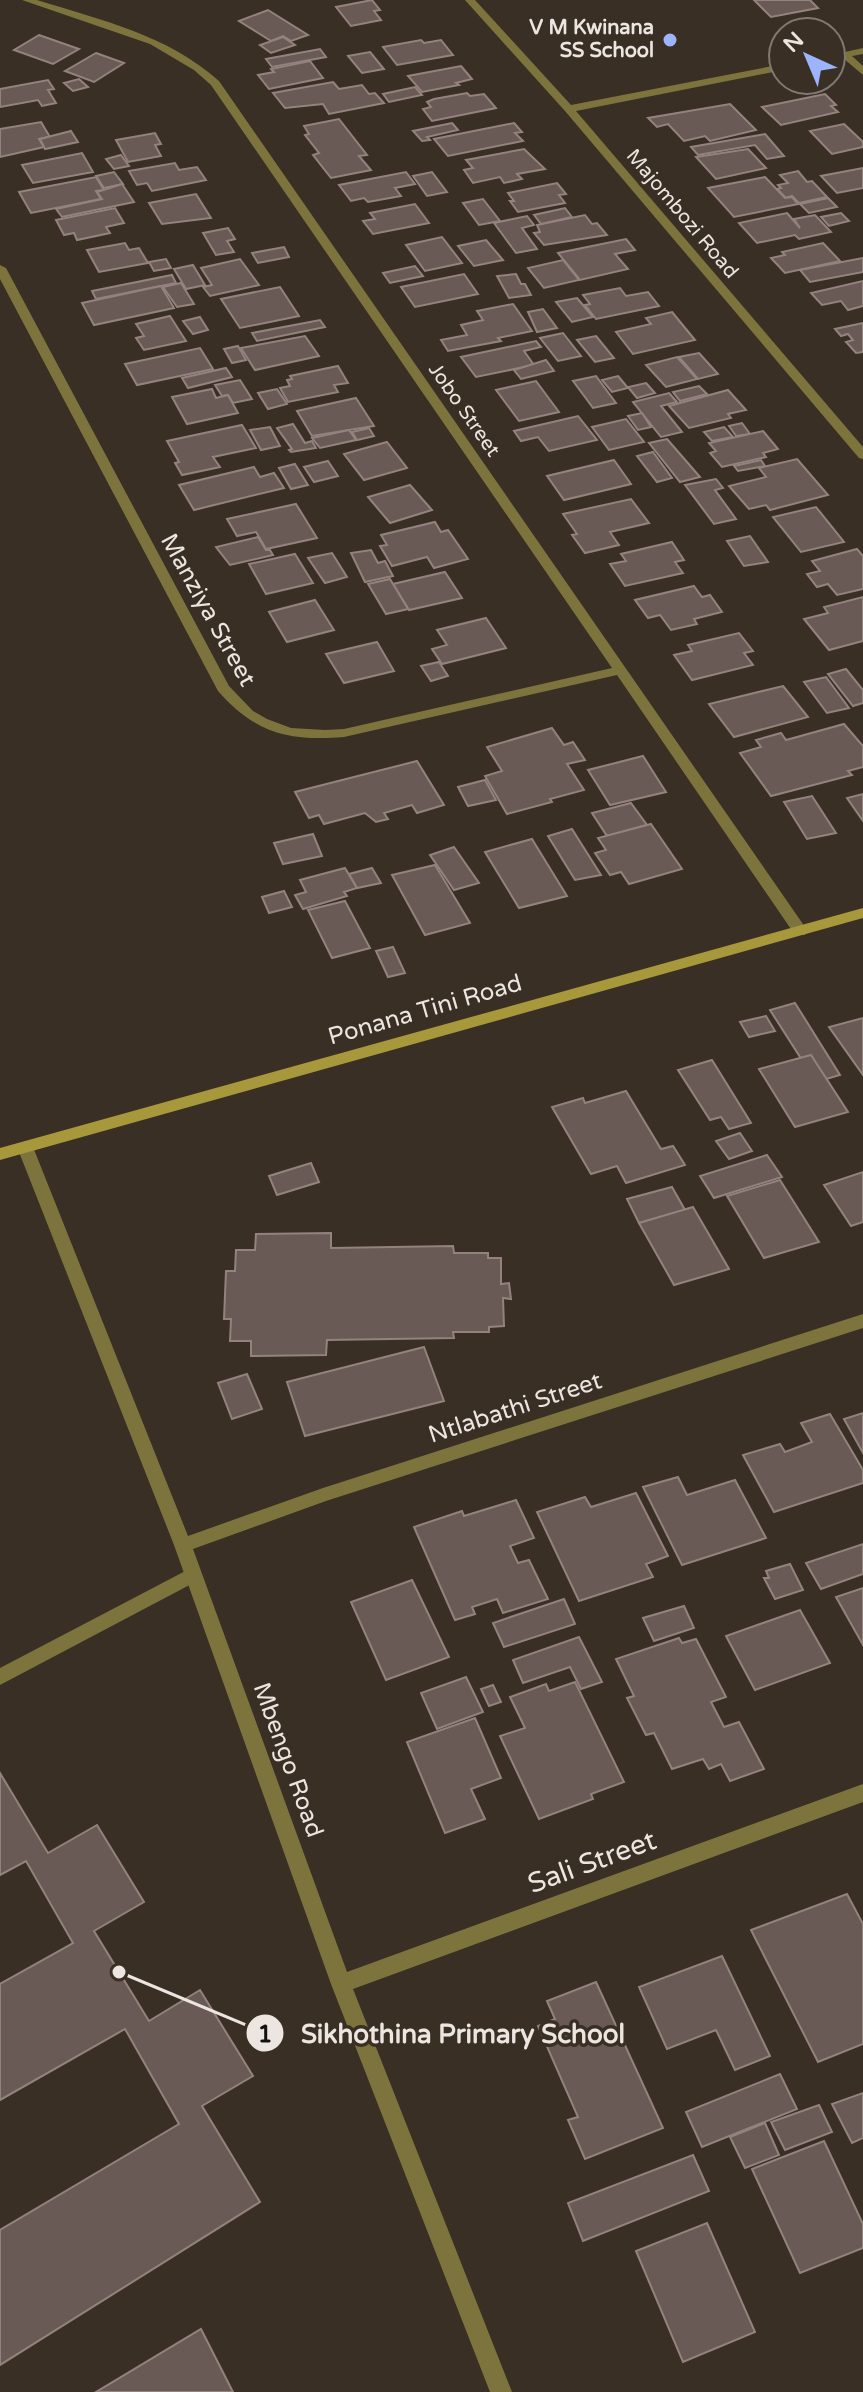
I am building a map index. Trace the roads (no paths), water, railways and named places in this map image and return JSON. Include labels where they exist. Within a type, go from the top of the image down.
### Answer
[{"type":"street","name":"Jobo Street","points":[[27,0],[167,48],[205,72],[800,931]]},
{"type":"street","name":"Majombozi Road","points":[[470,0],[569,109],[863,455]]},
{"type":"street","points":[[847,57],[863,72]]},
{"type":"street","points":[[569,109],[767,70]]},
{"type":"street","name":"Manziya Street","points":[[0,268],[223,688],[252,718],[271,728],[298,735],[344,733],[620,670]]},
{"type":"street","name":"Ponana Tini Road","points":[[0,1154],[863,913]]},
{"type":"street","name":"Mbengo Road","points":[[25,1147],[183,1545],[341,1984],[501,2392]]},
{"type":"street","name":"Ntlabathi Street","points":[[183,1545],[323,1495],[863,1321]]},
{"type":"street","points":[[0,1677],[193,1575]]},
{"type":"street","name":"Sali Street","points":[[341,1984],[863,1793]]},
{"type":"place","name":"V M Kwinana SS School","points":[[670,40]]},
{"type":"place","name":"Sikhothina Primary School","points":[[119,1972]]}]
